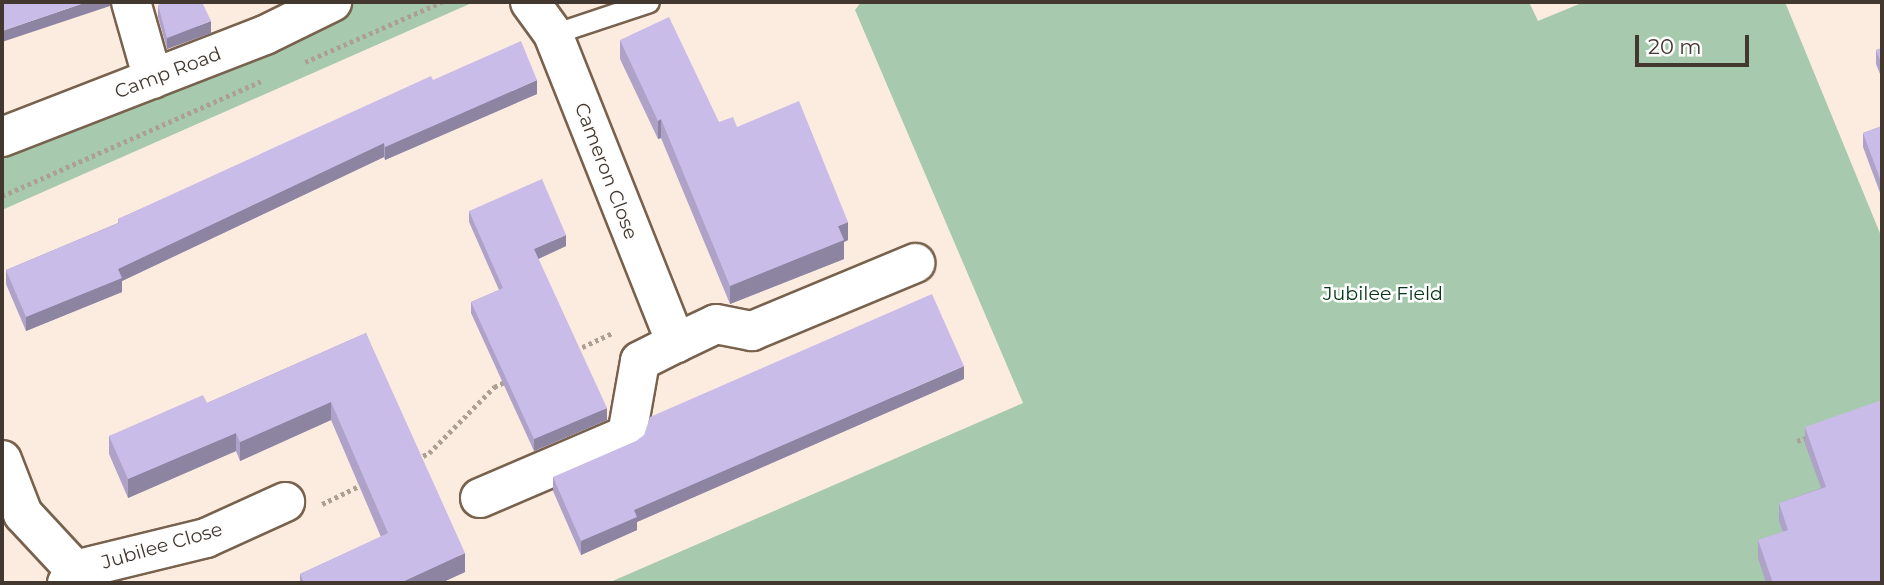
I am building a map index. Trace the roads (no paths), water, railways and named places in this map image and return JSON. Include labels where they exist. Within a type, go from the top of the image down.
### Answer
[{"type":"street","points":[[131,2],[153,79]]},
{"type":"street","name":"Camp Road","points":[[2,137],[265,36],[332,2]]},
{"type":"street","name":"Cameron Close","points":[[530,2],[553,34],[668,327]]},
{"type":"street","points":[[480,498],[627,435],[640,361],[668,327],[716,324],[751,331],[915,263]]},
{"type":"street","name":"Jubilee Close","points":[[2,460],[23,514],[71,577],[206,538],[285,502]]},
{"type":"lane","points":[[553,34],[649,2]]},
{"type":"park label","name":"Jubilee Field","points":[[1383,294]]}]
